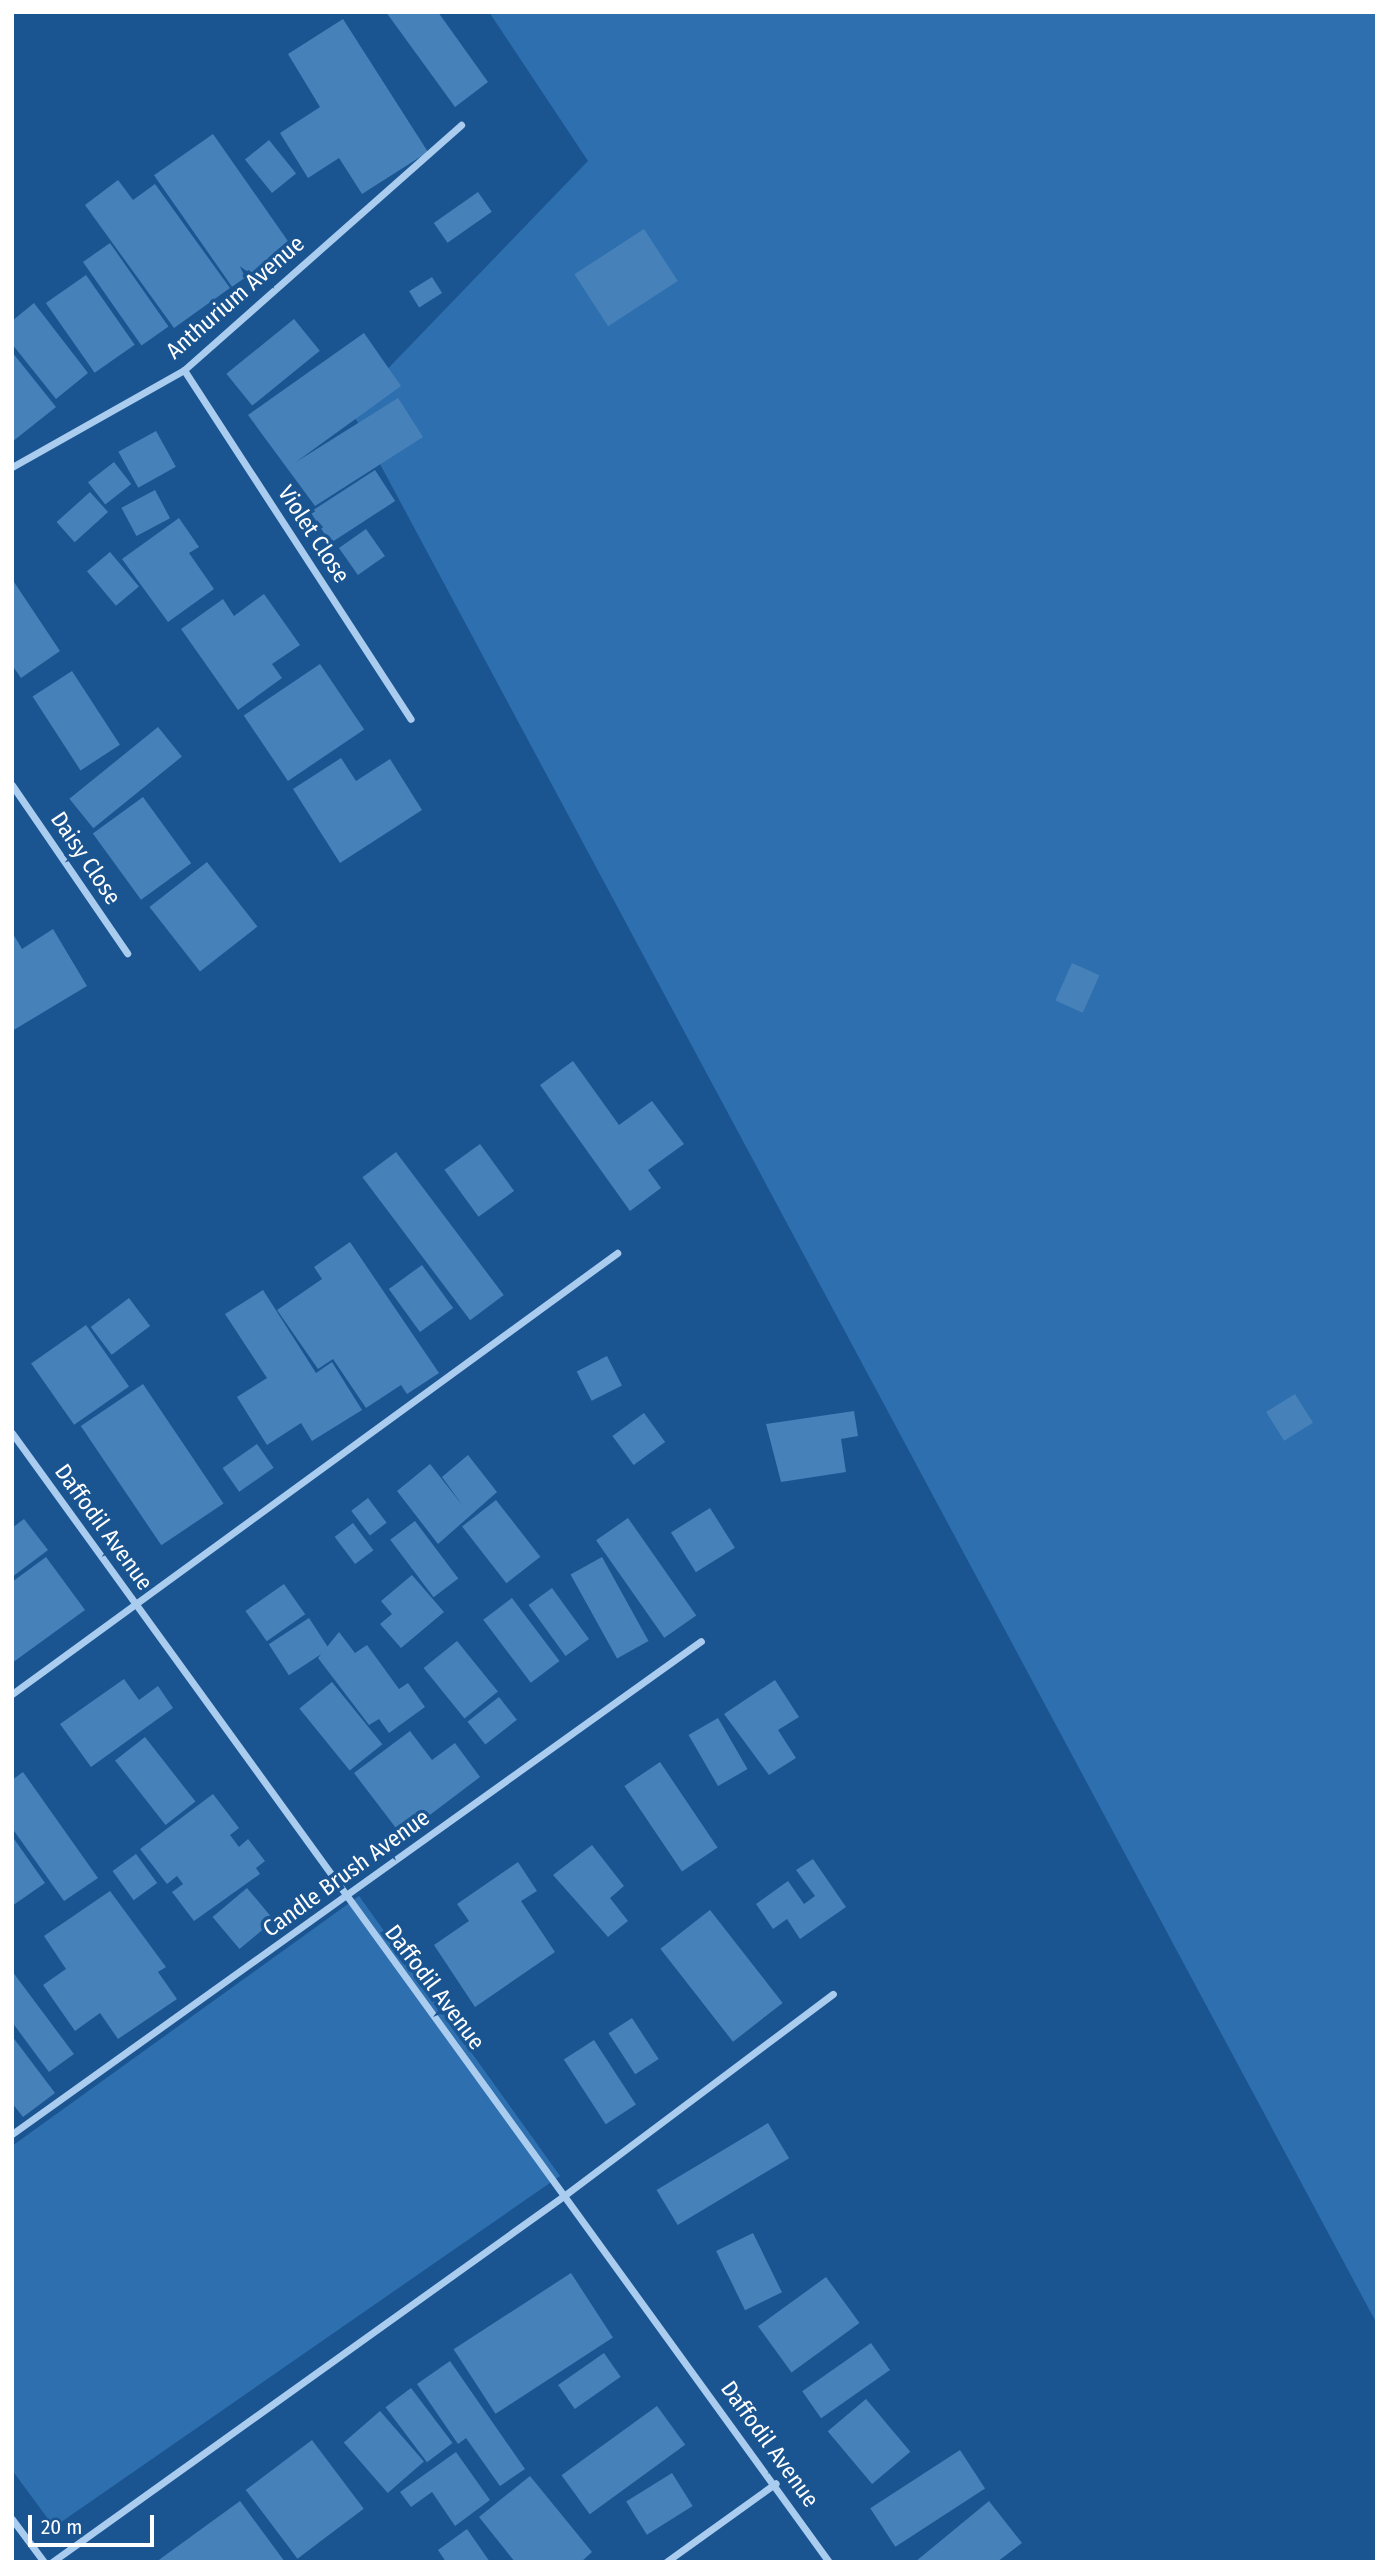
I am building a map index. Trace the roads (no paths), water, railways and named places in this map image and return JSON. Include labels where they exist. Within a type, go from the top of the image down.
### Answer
[{"type":"street","name":"Anthurium Avenue","points":[[12,467],[184,370],[461,125]]},
{"type":"street","name":"Violet Close","points":[[184,370],[411,719]]},
{"type":"street","name":"Daisy Close","points":[[12,785],[127,953]]},
{"type":"street","points":[[12,1694],[137,1606],[617,1253]]},
{"type":"street","name":"Daffodil Avenue","points":[[12,1433],[345,1898],[776,2483],[829,2562]]},
{"type":"street","name":"Candle Brush Avenue","points":[[12,2134],[701,1641]]},
{"type":"street","points":[[52,2562],[565,2195],[833,1994]]},
{"type":"street","points":[[666,2562],[776,2483]]},
{"type":"street","points":[[12,2519],[44,2562]]}]
